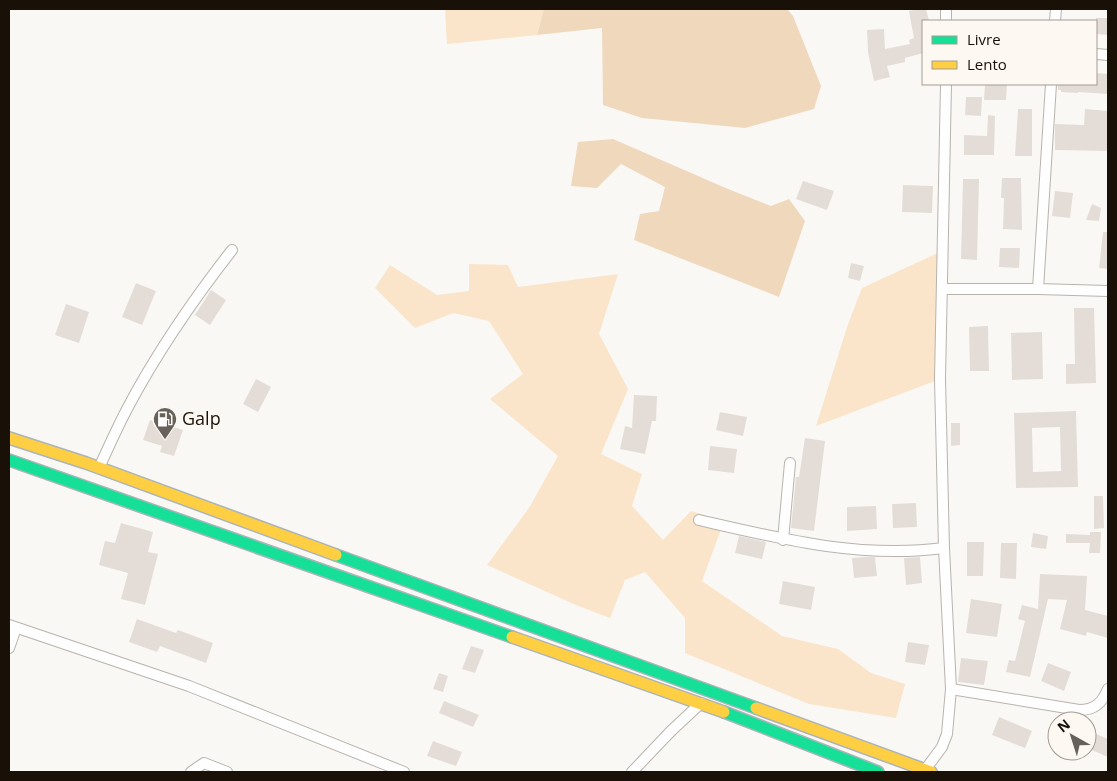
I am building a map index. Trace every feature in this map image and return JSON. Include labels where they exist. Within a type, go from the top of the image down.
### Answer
[{"type":"main road","points":[[9,438],[99,468],[928,771]]},
{"type":"main road","points":[[9,460],[701,703],[878,772]]},
{"type":"street","points":[[928,771],[947,734],[951,689],[944,548],[940,379],[946,85]]},
{"type":"street","points":[[1038,289],[1051,85]]},
{"type":"street","points":[[99,468],[126,410],[152,364],[193,302],[232,250]]},
{"type":"street","points":[[942,290],[1038,289],[1108,291]]},
{"type":"street","points":[[783,540],[790,462]]},
{"type":"street","points":[[699,520],[783,540],[832,547],[914,552],[944,548]]},
{"type":"street","points":[[9,648],[12,626],[189,686],[404,772]]},
{"type":"street","points":[[951,689],[1079,710],[1090,710],[1104,699],[1108,688]]},
{"type":"street","points":[[632,772],[701,703]]},
{"type":"street","points":[[191,772],[204,763],[227,772]]},
{"type":"shaded area","points":[[445,9],[544,9],[537,35],[447,44]]},
{"type":"shaded area","points":[[544,9],[787,9],[793,16],[821,86],[814,109],[745,128],[642,118],[603,105],[602,28],[537,35]]},
{"type":"shaded area","points":[[613,139],[771,206],[789,199],[805,221],[779,297],[634,240],[640,214],[659,211],[665,187],[621,164],[597,188],[571,186],[578,142]]},
{"type":"shaded area","points":[[942,251],[940,379],[816,426],[848,324],[862,288]]},
{"type":"shaded area","points":[[469,264],[508,265],[518,287],[618,274],[599,334],[628,389],[601,454],[642,474],[632,506],[663,540],[691,511],[724,521],[702,581],[782,636],[838,649],[871,673],[905,684],[896,718],[809,704],[685,653],[685,618],[645,572],[625,580],[610,618],[576,605],[487,565],[529,508],[558,456],[490,399],[523,374],[489,321],[453,313],[415,328],[375,288],[390,265],[437,295],[469,291]]},
{"type":"building","points":[[926,9],[929,20],[922,20],[922,53],[905,58],[905,62],[887,66],[890,77],[874,81],[868,52],[867,30],[884,29],[885,49],[910,44],[909,40],[914,38],[909,11]]},
{"type":"building","points":[[1096,18],[1108,18],[1108,35],[1097,34]]},
{"type":"building","points":[[1097,73],[1108,74],[1108,94],[1061,92],[1061,90],[1058,90],[1058,85],[1097,85]]},
{"type":"building","points":[[985,85],[1007,85],[1006,100],[984,100]]},
{"type":"building","points":[[966,97],[982,97],[981,116],[965,115]]},
{"type":"building","points":[[1018,109],[1032,109],[1032,156],[1015,156]]},
{"type":"building","points":[[1085,109],[1108,111],[1108,151],[1055,150],[1055,124],[1084,125]]},
{"type":"building","points":[[988,115],[995,116],[994,155],[964,155],[964,135],[987,136]]},
{"type":"building","points":[[1002,178],[1021,178],[1022,230],[1003,229],[1004,198],[1001,198]]},
{"type":"building","points":[[963,179],[979,179],[977,260],[961,259]]},
{"type":"building","points":[[803,181],[834,191],[827,210],[796,199]]},
{"type":"building","points":[[903,185],[933,186],[932,213],[902,212]]},
{"type":"building","points":[[1055,191],[1073,193],[1070,218],[1052,216]]},
{"type":"building","points":[[1092,204],[1101,208],[1099,221],[1086,220]]},
{"type":"building","points":[[1103,232],[1108,232],[1108,269],[1099,268]]},
{"type":"building","points":[[1000,248],[1020,248],[1019,268],[999,267]]},
{"type":"building","points":[[851,263],[864,266],[860,281],[848,278]]},
{"type":"building","points":[[136,283],[156,291],[142,325],[122,317]]},
{"type":"building","points":[[211,290],[226,300],[210,325],[195,315]]},
{"type":"building","points":[[66,304],[89,312],[79,343],[55,335]]},
{"type":"building","points":[[1074,308],[1094,308],[1096,383],[1066,384],[1066,364],[1075,364]]},
{"type":"building","points":[[988,326],[989,371],[970,371],[969,327]]},
{"type":"building","points":[[1042,332],[1043,379],[1012,380],[1011,333]]},
{"type":"building","points":[[256,379],[271,387],[258,412],[243,404]]},
{"type":"building","points":[[634,395],[657,396],[656,421],[652,421],[645,454],[620,449],[625,426],[632,428]]},
{"type":"building","points":[[1076,411],[1078,487],[1016,488],[1014,413]],"holes":[[[1060,427],[1061,471],[1033,472],[1032,428]]]},
{"type":"building","points":[[720,412],[747,417],[743,436],[716,430]]},
{"type":"building","points":[[150,420],[183,430],[174,456],[160,452],[162,446],[143,440]]},
{"type":"building","points":[[951,423],[960,423],[960,445],[951,446]]},
{"type":"building","points":[[805,438],[825,441],[814,531],[791,528],[796,477],[799,477]]},
{"type":"building","points":[[710,446],[737,449],[734,473],[708,470]]},
{"type":"building","points":[[1094,496],[1103,496],[1104,528],[1094,529]]},
{"type":"building","points":[[916,503],[917,527],[893,528],[892,504]]},
{"type":"building","points":[[876,506],[877,529],[847,531],[847,507]]},
{"type":"building","points":[[121,523],[153,532],[148,552],[158,554],[145,605],[121,599],[128,573],[99,565],[105,541],[115,543]]},
{"type":"building","points":[[1090,532],[1101,532],[1100,553],[1089,553],[1090,543],[1066,543],[1066,534],[1090,535]]},
{"type":"building","points":[[1033,533],[1048,536],[1046,549],[1031,547]]},
{"type":"building","points":[[739,536],[766,542],[762,559],[735,553]]},
{"type":"building","points":[[967,542],[984,542],[983,576],[967,576]]},
{"type":"building","points":[[1001,543],[1017,543],[1016,579],[1000,578]]},
{"type":"building","points":[[875,557],[877,576],[854,578],[852,558]]},
{"type":"building","points":[[920,557],[922,583],[906,585],[904,558]]},
{"type":"building","points":[[1040,574],[1087,576],[1085,610],[1108,616],[1108,638],[1087,632],[1086,636],[1060,629],[1067,600],[1048,599],[1030,677],[1006,672],[1009,660],[1015,661],[1025,621],[1018,619],[1022,605],[1038,609]]},
{"type":"building","points":[[783,581],[815,587],[811,610],[779,604]]},
{"type":"building","points":[[971,599],[1002,604],[997,637],[966,633]]},
{"type":"building","points":[[137,619],[176,633],[178,630],[213,643],[206,663],[160,646],[157,652],[129,642]]},
{"type":"building","points":[[908,642],[929,645],[925,665],[905,662]]},
{"type":"building","points":[[471,646],[484,650],[475,673],[462,669]]},
{"type":"building","points":[[961,658],[988,661],[984,685],[958,682]]},
{"type":"building","points":[[1048,663],[1071,672],[1064,691],[1041,681]]},
{"type":"building","points":[[439,673],[448,676],[443,692],[433,689]]},
{"type":"building","points":[[444,701],[479,715],[473,727],[439,713]]},
{"type":"building","points":[[999,717],[1032,731],[1025,748],[992,735]]},
{"type":"building","points":[[1097,734],[1108,739],[1108,757],[1097,752]]},
{"type":"building","points":[[433,741],[462,752],[456,766],[427,756]]},
{"type":"traffic: fast","points":[[9,460],[512,637]]},
{"type":"traffic: fast","points":[[336,555],[756,708]]},
{"type":"traffic: fast","points":[[724,712],[878,772]]},
{"type":"traffic: slow","points":[[9,438],[86,463],[336,555]]},
{"type":"traffic: slow","points":[[512,637],[724,712]]},
{"type":"traffic: slow","points":[[756,708],[931,772]]},
{"type":"place","name":"Galp","points":[[165,440]]}]
